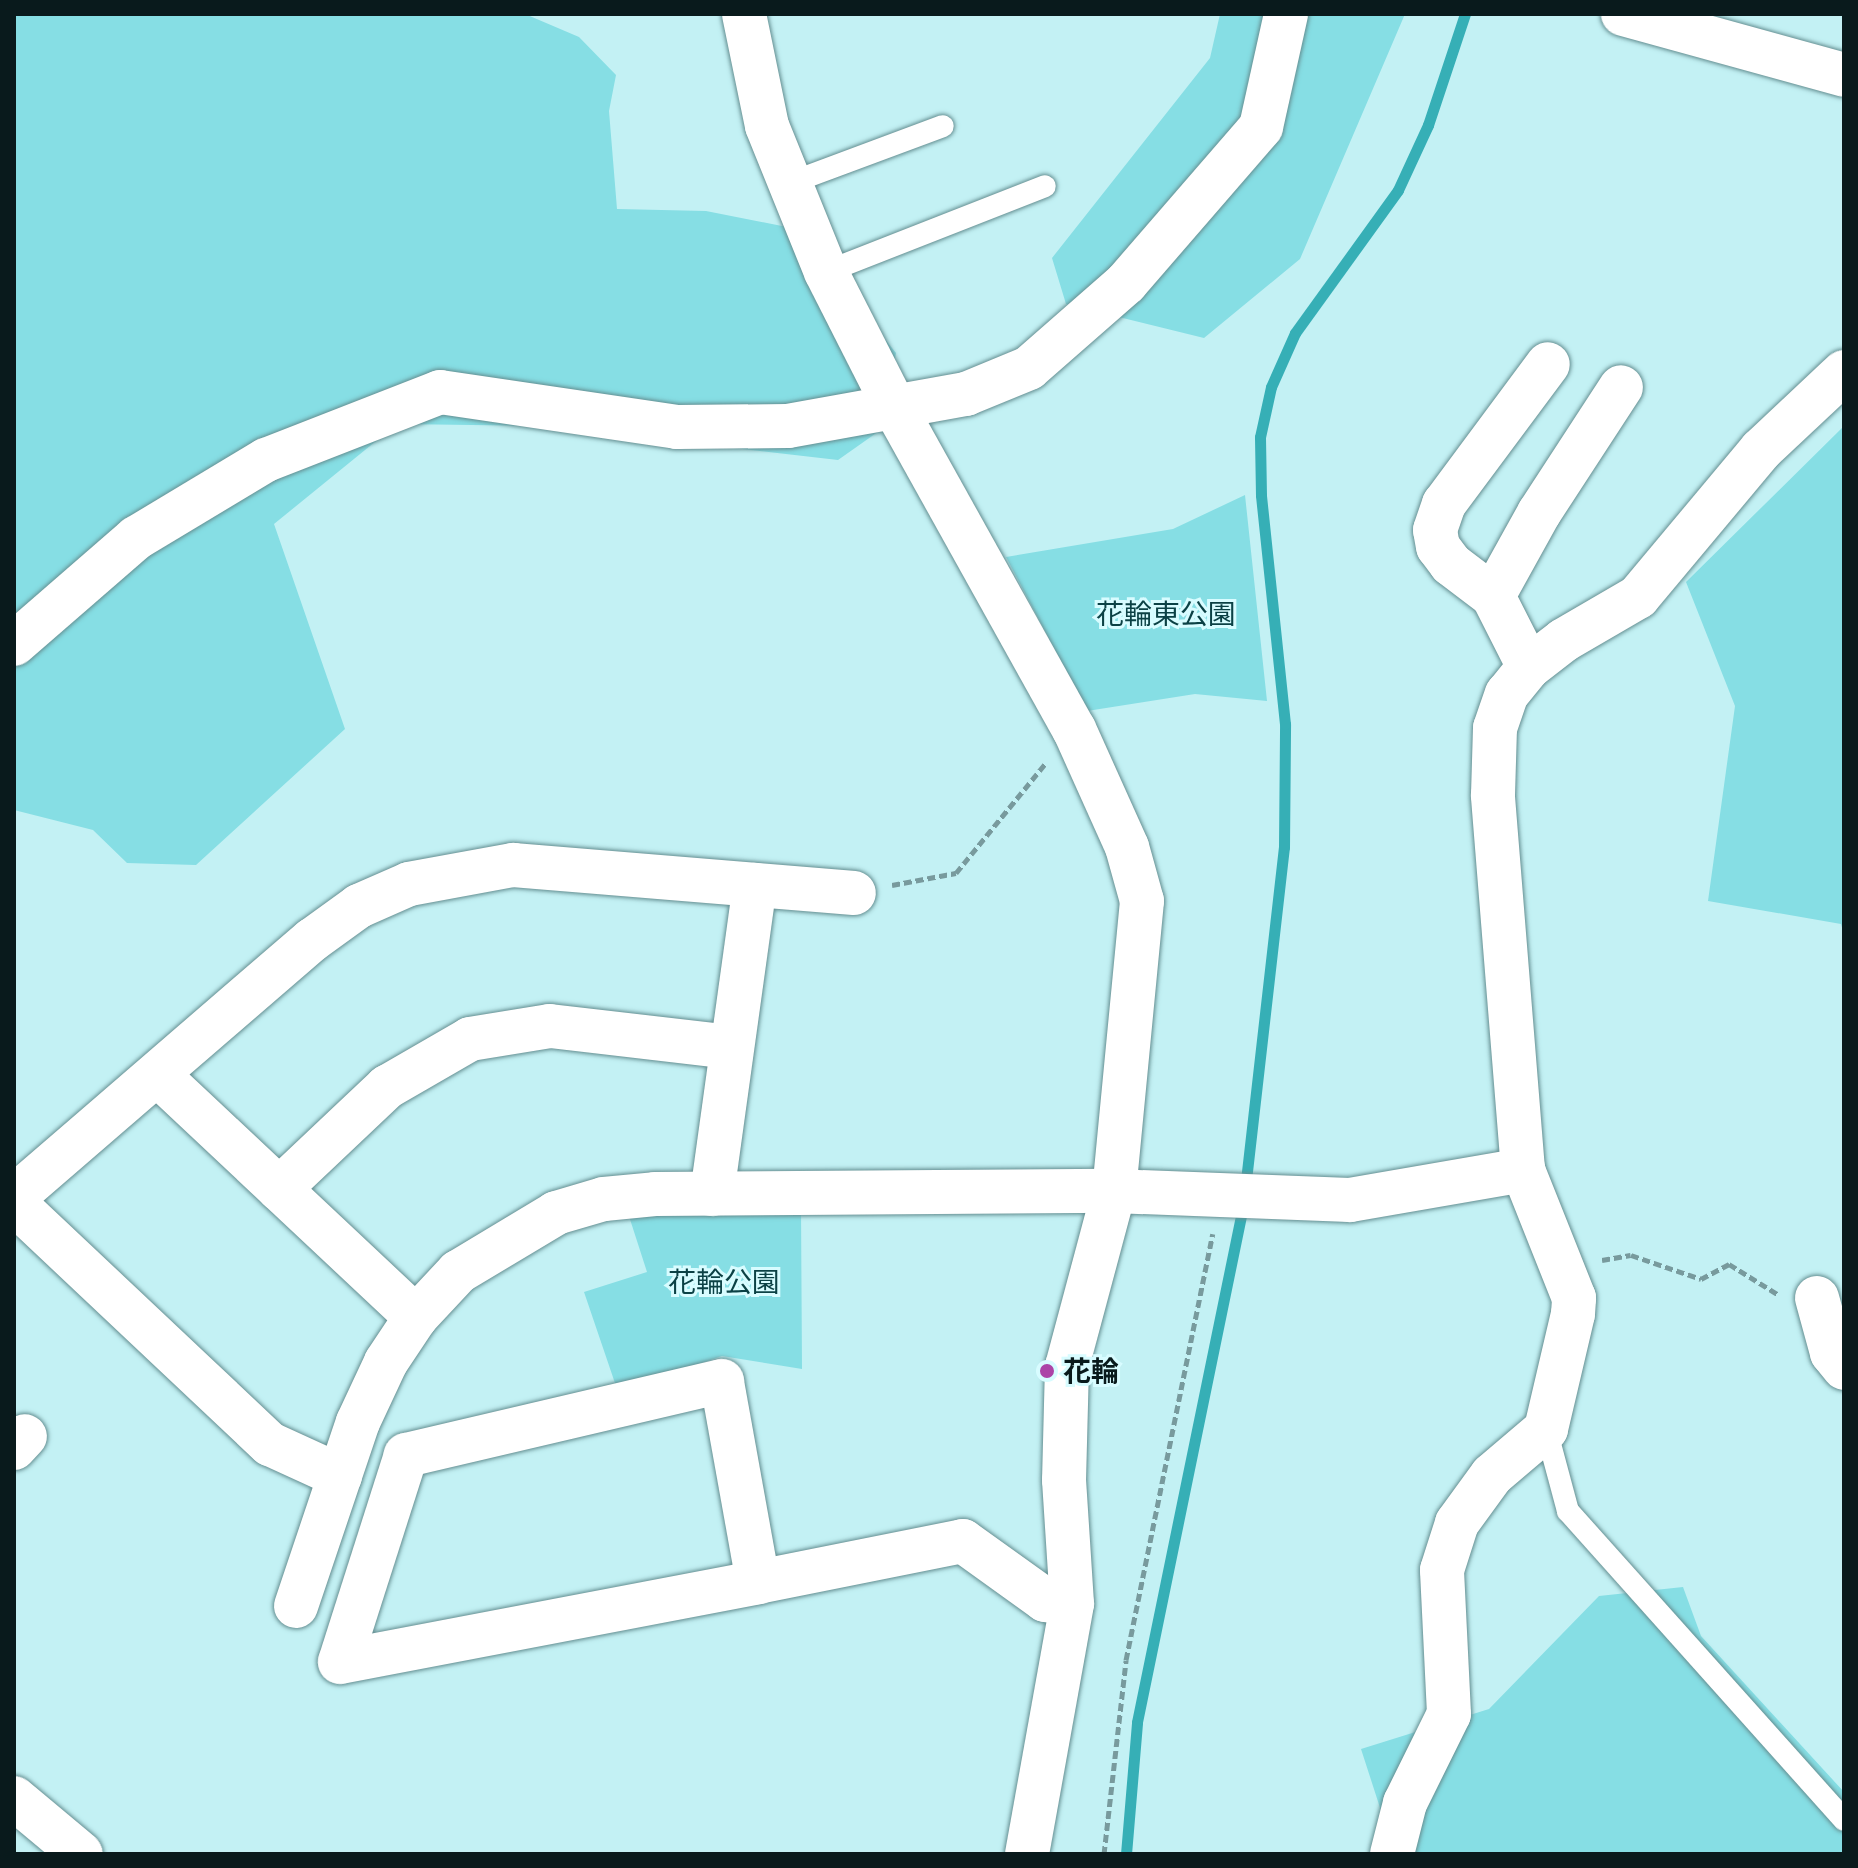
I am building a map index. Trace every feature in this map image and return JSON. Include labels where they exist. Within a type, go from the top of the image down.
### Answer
[{"type":"street","points":[[744,14],[767,126],[826,272],[895,408],[1074,729],[1127,847],[1142,901],[1114,1191],[1067,1366],[1064,1480],[1072,1604],[1027,1854]]},
{"type":"street","points":[[14,644],[136,538],[266,460],[440,392],[677,427],[788,426],[966,394],[1029,368],[1126,283],[1261,127],[1286,14]]},
{"type":"street","points":[[1639,16],[1844,75]]},
{"type":"street","points":[[1529,667],[1493,596],[1451,564],[1438,547],[1435,530],[1444,504],[1548,364]]},
{"type":"street","points":[[1392,1854],[1405,1803],[1449,1714],[1442,1570],[1457,1523],[1492,1475],[1546,1429],[1574,1306],[1523,1170],[1493,795],[1495,728],[1507,694],[1529,667],[1564,640],[1638,597],[1761,450],[1844,372]]},
{"type":"street","points":[[1493,596],[1539,513],[1621,387]]},
{"type":"street","points":[[340,1476],[270,1444],[14,1200],[312,940],[359,906],[409,884],[513,865],[854,893]]},
{"type":"street","points":[[712,1194],[755,885]]},
{"type":"street","points":[[279,1189],[387,1087],[470,1039],[508,1029],[566,1026],[732,1047]]},
{"type":"street","points":[[158,1075],[416,1317]]},
{"type":"street","points":[[296,1606],[340,1476],[386,1362],[416,1317],[458,1272],[556,1213],[604,1199],[712,1194],[1114,1191],[1350,1200],[1523,1170]]},
{"type":"street","points":[[1817,1298],[1832,1353],[1844,1368]]},
{"type":"street","points":[[758,1582],[722,1381],[406,1455],[340,1662],[758,1582],[963,1541],[1045,1600],[1072,1604]]},
{"type":"street","points":[[14,1798],[81,1854]]},
{"type":"lane","points":[[790,183],[943,126]]},
{"type":"lane","points":[[826,272],[1045,186]]},
{"type":"lane","points":[[1546,1429],[1568,1511],[1844,1820]]},
{"type":"path","points":[[854,893],[956,873],[1074,729]]},
{"type":"path","points":[[1104,1854],[1126,1660],[1221,1194]]},
{"type":"path","points":[[1561,1266],[1631,1255],[1701,1279],[1729,1264],[1780,1296],[1817,1298]]},
{"type":"green space","points":[[14,14],[525,14],[579,37],[616,75],[609,111],[617,209],[706,211],[797,229],[896,353],[882,429],[838,460],[544,426],[397,424],[274,524],[345,729],[196,865],[127,863],[93,830],[14,810]]},
{"type":"green space","points":[[1220,14],[1405,14],[1300,259],[1204,338],[1066,304],[1052,258],[1210,58]]},
{"type":"green space","points":[[1844,426],[1844,935],[1841,924],[1708,901],[1735,706],[1686,582]]},
{"type":"green space","name":"花輪東公園","points":[[1245,495],[1267,701],[1195,694],[1087,711],[1006,557],[1173,529]]},
{"type":"green space","name":"花輪公園","points":[[801,1206],[802,1369],[722,1356],[618,1392],[584,1292],[647,1272],[627,1210]]},
{"type":"green space","points":[[1683,1587],[1701,1636],[1844,1792],[1844,1854],[1395,1854],[1361,1749],[1489,1709],[1599,1596]]},
{"type":"waterway","points":[[1245,1189],[1284,847],[1285,724],[1261,495],[1260,437],[1271,387],[1295,333],[1398,190],[1428,125],[1465,14]]},
{"type":"waterway","points":[[1126,1854],[1137,1722],[1243,1206]]},
{"type":"place","name":"花輪","points":[[1047,1371]]}]
